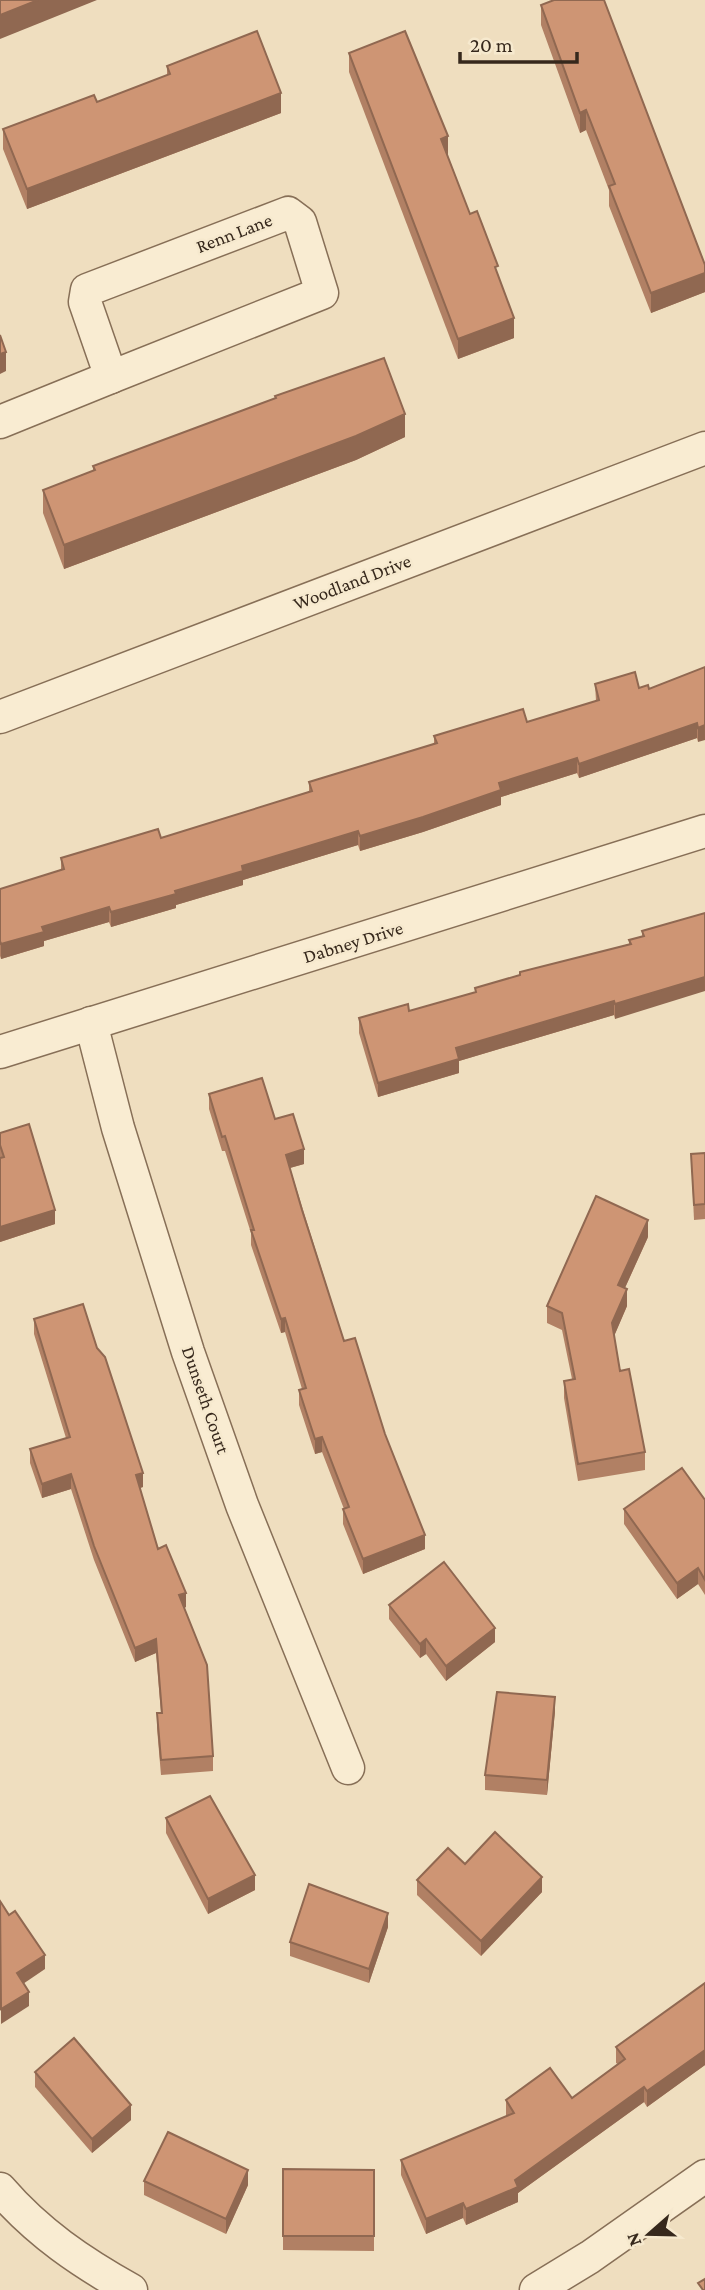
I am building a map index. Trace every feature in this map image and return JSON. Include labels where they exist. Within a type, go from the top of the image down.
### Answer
[{"type":"street","name":"Renn Lane","points":[[0,422],[322,293],[300,222],[288,213],[87,290],[85,302],[111,377]]},
{"type":"street","name":"Woodland Drive","points":[[0,717],[705,448]]},
{"type":"street","name":"Dabney Drive","points":[[0,1052],[705,831]]},
{"type":"street","name":"Dunseth Court","points":[[91,1023],[111,1102],[188,1352],[242,1505],[348,1768]]},
{"type":"street","points":[[536,2290],[573,2281],[705,2176]]},
{"type":"street","points":[[0,2189],[54,2242],[84,2264],[131,2290]]},
{"type":"building","points":[[0,0],[38,0],[0,15]]},
{"type":"building","points":[[554,0],[604,0],[705,265],[705,273],[651,293],[609,186],[615,184],[586,110],[580,113],[541,5]]},
{"type":"building","points":[[257,31],[281,93],[27,189],[3,129],[94,95],[97,102],[170,74],[167,66]]},
{"type":"building","points":[[405,31],[448,136],[441,139],[470,214],[477,211],[514,318],[458,339],[349,53]]},
{"type":"building","points":[[0,335],[6,352],[0,354]]},
{"type":"building","points":[[384,358],[405,414],[356,436],[64,545],[43,490],[95,470],[93,466],[276,398],[275,396]]},
{"type":"building","points":[[705,667],[705,725],[698,728],[697,723],[579,764],[577,758],[499,783],[501,790],[423,817],[360,836],[358,831],[242,866],[243,871],[175,891],[176,894],[111,912],[109,907],[42,927],[44,932],[1,944],[0,889],[64,869],[61,858],[158,829],[161,838],[312,791],[309,782],[437,743],[434,736],[523,709],[527,722],[599,700],[595,684],[635,672],[639,688],[648,685],[649,689]]},
{"type":"building","points":[[705,913],[705,977],[456,1048],[459,1059],[378,1083],[359,1018],[408,1004],[409,1011],[476,992],[475,988],[520,975],[520,972],[631,944],[629,940],[644,936],[642,931]]},
{"type":"building","points":[[262,1078],[275,1119],[293,1114],[304,1149],[286,1155],[302,1210],[344,1341],[355,1338],[385,1434],[425,1535],[363,1559],[343,1509],[349,1507],[322,1437],[315,1439],[299,1390],[306,1388],[285,1318],[281,1319],[251,1230],[254,1230],[225,1136],[222,1137],[209,1094]]},
{"type":"building","points":[[29,1124],[55,1210],[0,1227],[0,1158],[4,1157],[0,1133]]},
{"type":"building","points":[[705,1153],[705,1204],[694,1205],[691,1154]]},
{"type":"building","points":[[596,1196],[648,1220],[618,1285],[627,1289],[612,1323],[620,1371],[629,1369],[645,1452],[578,1464],[564,1381],[575,1379],[562,1313],[547,1306]]},
{"type":"building","points":[[83,1304],[97,1348],[105,1357],[143,1473],[136,1475],[158,1549],[166,1545],[186,1593],[179,1595],[207,1665],[213,1756],[161,1760],[157,1713],[162,1713],[156,1639],[135,1648],[94,1546],[71,1474],[42,1484],[30,1449],[70,1437],[34,1319]]},
{"type":"building","points":[[682,1468],[705,1500],[705,1580],[698,1568],[677,1583],[624,1509]]},
{"type":"building","points":[[444,1562],[495,1628],[446,1666],[426,1639],[420,1644],[389,1605]]},
{"type":"building","points":[[497,1692],[555,1697],[547,1780],[485,1775]]},
{"type":"building","points":[[210,1796],[255,1875],[208,1899],[166,1818]]},
{"type":"building","points":[[495,1832],[542,1877],[481,1941],[417,1880],[448,1848],[465,1864]]},
{"type":"building","points":[[309,1884],[388,1913],[369,1969],[290,1942]]},
{"type":"building","points":[[0,1901],[9,1915],[15,1911],[45,1955],[17,1973],[29,1992],[1,2009]]},
{"type":"building","points":[[705,1983],[705,2050],[647,2091],[644,2087],[515,2180],[518,2187],[466,2209],[463,2203],[426,2219],[401,2160],[514,2113],[506,2100],[550,2068],[572,2098],[625,2059],[616,2047]]},
{"type":"building","points":[[74,2038],[131,2105],[92,2139],[35,2072]]},
{"type":"building","points":[[168,2132],[248,2170],[226,2219],[144,2181]]},
{"type":"building","points":[[283,2169],[374,2170],[374,2236],[283,2236]]},
{"type":"building","points":[[705,2279],[705,2290],[703,2290],[698,2283]]}]
